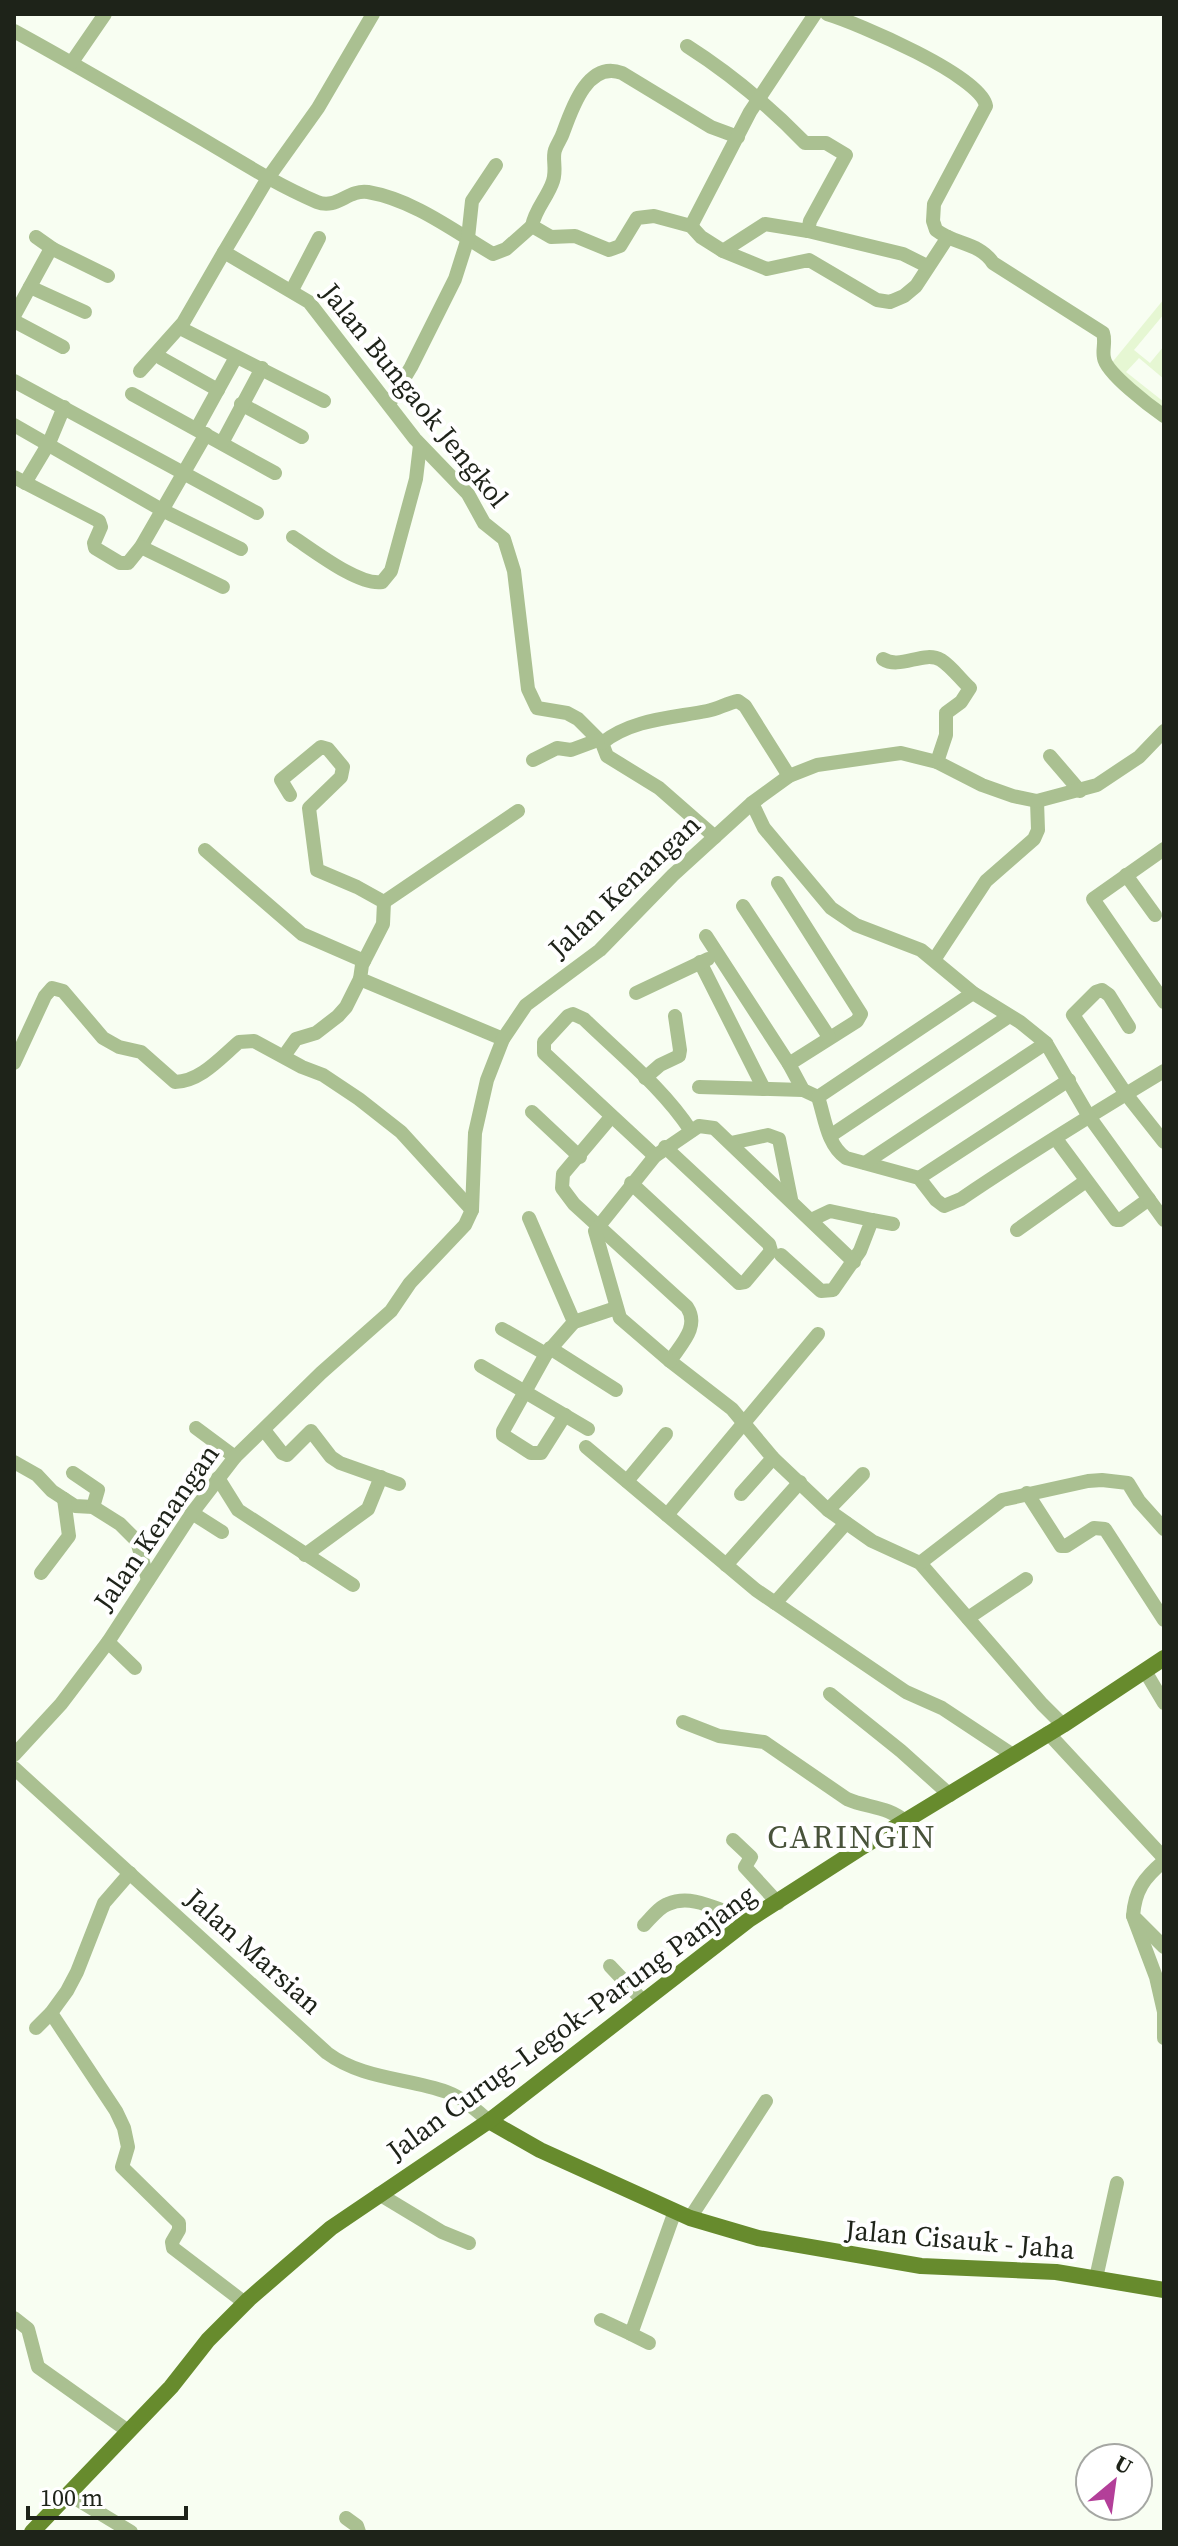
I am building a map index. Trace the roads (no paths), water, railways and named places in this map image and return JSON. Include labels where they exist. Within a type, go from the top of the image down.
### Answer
[{"type":"main road","name":"Jalan Curug–Legok–Parung Panjang","points":[[32,2532],[171,2387],[208,2340],[245,2303],[331,2228],[489,2121],[750,1919],[1164,1658]]},
{"type":"main road","name":"Jalan Cisauk - Jaha","points":[[489,2121],[540,2150],[683,2215],[770,2241],[907,2264],[1056,2272],[1164,2290]]},
{"type":"street","points":[[72,62],[105,14]]},
{"type":"street","points":[[140,371],[183,323],[268,178],[318,108],[373,14]]},
{"type":"street","points":[[691,226],[759,99],[815,14]]},
{"type":"street","points":[[827,14],[854,22],[960,76],[984,97],[985,110],[933,208],[936,230],[987,254],[993,263],[1103,333],[1106,341],[1103,358],[1111,371],[1164,416]]},
{"type":"street","points":[[14,31],[268,178],[326,204],[338,202],[354,193],[370,193],[408,205],[497,254],[532,226],[534,216],[554,180],[557,167],[555,150],[573,104],[602,71],[622,73],[711,127],[738,137]]},
{"type":"street","points":[[687,46],[708,58],[759,99],[805,143],[826,143],[846,155],[810,221],[808,231]]},
{"type":"street","points":[[389,404],[455,279],[468,238],[472,201],[496,165]]},
{"type":"street","points":[[532,226],[551,237],[575,236],[609,250],[620,246],[632,224],[642,216],[663,218],[691,226],[701,237],[723,251],[767,269],[809,260],[877,300],[890,302],[916,286],[948,237]]},
{"type":"street","points":[[723,251],[765,224],[903,254],[927,266]]},
{"type":"street","points":[[36,237],[53,249],[108,276]]},
{"type":"street","points":[[292,290],[319,238]]},
{"type":"street","points":[[53,249],[14,318],[63,347]]},
{"type":"street","name":"Jalan Bungaok Jengkol","points":[[224,252],[309,302],[420,445],[468,494],[484,523],[504,539],[514,571],[531,700],[537,708],[567,713],[578,719],[600,741],[607,756],[659,788],[715,837]]},
{"type":"street","points":[[30,287],[85,312]]},
{"type":"street","points":[[184,330],[324,401]]},
{"type":"street","points":[[64,407],[49,443],[20,480],[100,522],[94,543],[97,550],[124,564],[133,560],[162,510],[236,357]]},
{"type":"street","points":[[161,358],[218,390]]},
{"type":"street","points":[[222,443],[262,368]]},
{"type":"street","points":[[14,381],[257,513]]},
{"type":"street","points":[[132,394],[275,473]]},
{"type":"street","points":[[241,404],[302,437]]},
{"type":"street","points":[[14,425],[162,510],[241,549]]},
{"type":"street","points":[[293,537],[333,564],[367,581],[382,582],[391,571],[416,479],[420,445]]},
{"type":"street","points":[[141,547],[223,587]]},
{"type":"street","points":[[883,659],[890,663],[932,658],[940,660],[970,688],[961,702],[946,713],[946,735],[937,762]]},
{"type":"street","points":[[533,760],[557,748],[571,750],[645,723],[713,710],[738,701],[745,706],[789,776]]},
{"type":"street","name":"Jalan Kenangan","points":[[14,1755],[61,1704],[108,1642],[192,1513],[235,1457],[321,1373],[391,1311],[410,1283],[465,1225],[472,1210],[475,1133],[487,1080],[503,1039],[526,1005],[600,950],[673,875],[752,803],[789,776],[817,765],[883,753],[901,753],[937,762],[982,785],[1024,800],[1037,801],[1097,785],[1139,757],[1164,731]]},
{"type":"street","points":[[290,795],[282,784],[284,777],[321,747],[328,749],[343,767],[341,777],[309,805],[316,867],[384,902]]},
{"type":"street","points":[[1050,756],[1080,791]]},
{"type":"street","points":[[934,960],[986,881],[1034,839],[1038,830],[1037,801]]},
{"type":"street","points":[[752,803],[764,828],[831,908],[856,925],[912,945],[973,993],[1046,1043],[1088,1115],[1164,1220]]},
{"type":"street","points":[[384,902],[518,811]]},
{"type":"street","points":[[205,850],[302,934],[364,961]]},
{"type":"street","points":[[1162,854],[1093,899],[1164,1002]]},
{"type":"street","points":[[1126,875],[1155,915]]},
{"type":"street","points":[[778,883],[861,1011],[857,1021],[789,1064]]},
{"type":"street","points":[[284,1056],[296,1039],[316,1033],[346,1007],[383,924],[384,902]]},
{"type":"street","points":[[743,906],[829,1037]]},
{"type":"street","points":[[706,936],[803,1090]]},
{"type":"street","points":[[636,993],[720,955]]},
{"type":"street","points":[[700,962],[764,1089]]},
{"type":"street","points":[[360,979],[503,1039]]},
{"type":"street","points":[[14,1063],[18,1045],[52,988],[63,991],[103,1038],[119,1047],[141,1052],[175,1082],[206,1071],[239,1042],[254,1041],[323,1075],[401,1132],[472,1210]]},
{"type":"street","points":[[1129,1027],[1109,995],[1102,990],[1096,992],[1073,1015],[1126,1094],[1164,1142]]},
{"type":"street","points":[[818,1097],[973,993]]},
{"type":"street","points":[[631,1183],[739,1283],[745,1282],[771,1251],[769,1244],[660,1152],[611,1117],[544,1053],[544,1042],[568,1016],[579,1015],[675,1107],[691,1131]]},
{"type":"street","points":[[645,1078],[660,1065],[679,1056],[675,1016]]},
{"type":"street","points":[[830,1136],[1020,1023]]},
{"type":"street","points":[[865,1163],[1046,1043]]},
{"type":"street","points":[[699,1087],[803,1090],[818,1097],[837,1152],[919,1178],[944,1206],[961,1199],[1088,1115],[1164,1071]]},
{"type":"street","points":[[919,1178],[1069,1080]]},
{"type":"street","points":[[532,1112],[580,1157]]},
{"type":"street","points":[[611,1117],[563,1174],[562,1188],[687,1307],[692,1328],[670,1361]]},
{"type":"street","points":[[854,1262],[791,1199],[709,1126],[699,1126],[660,1152],[631,1183],[595,1231],[616,1308],[626,1324],[732,1409],[773,1458],[828,1510],[872,1541],[920,1563],[1164,1860],[1141,1882],[1136,1892],[1133,1916],[1156,1977],[1164,2012],[1164,2038]]},
{"type":"street","points":[[731,1143],[768,1135],[776,1137],[780,1143],[791,1199]]},
{"type":"street","points":[[1056,1139],[1118,1221],[1149,1199]]},
{"type":"street","points":[[1017,1230],[1086,1181]]},
{"type":"street","points":[[811,1220],[830,1211],[893,1224]]},
{"type":"street","points":[[529,1218],[574,1322]]},
{"type":"street","points":[[781,1255],[821,1291],[828,1292],[833,1290],[854,1262],[872,1220]]},
{"type":"street","points":[[565,1415],[541,1453],[531,1453],[508,1440],[503,1431],[548,1351],[574,1322],[616,1308]]},
{"type":"street","points":[[502,1329],[616,1390]]},
{"type":"street","points":[[667,1515],[818,1334]]},
{"type":"street","points":[[481,1366],[588,1429]]},
{"type":"street","points":[[196,1428],[235,1457]]},
{"type":"street","points":[[264,1430],[287,1455],[311,1431],[331,1457],[340,1463],[399,1484]]},
{"type":"street","points":[[627,1481],[666,1434]]},
{"type":"street","points":[[586,1447],[775,1603],[906,1692],[942,1708],[1013,1755]]},
{"type":"street","points":[[741,1494],[773,1458]]},
{"type":"street","points":[[14,1462],[37,1475],[52,1491],[75,1506],[93,1507],[120,1524],[137,1541],[148,1580]]},
{"type":"street","points":[[73,1473],[98,1490],[93,1507]]},
{"type":"street","points":[[828,1510],[863,1474]]},
{"type":"street","points":[[305,1555],[368,1509],[381,1477]]},
{"type":"street","points":[[218,1478],[238,1510],[353,1585]]},
{"type":"street","points":[[920,1563],[1002,1500],[1102,1480],[1128,1483],[1139,1501],[1164,1529]]},
{"type":"street","points":[[726,1565],[800,1482]]},
{"type":"street","points":[[1027,1493],[1061,1546],[1069,1545],[1094,1528],[1105,1529],[1164,1620]]},
{"type":"street","points":[[41,1573],[69,1536],[64,1499]]},
{"type":"street","points":[[192,1513],[222,1532]]},
{"type":"street","points":[[775,1603],[846,1523]]},
{"type":"street","points":[[968,1618],[1026,1579]]},
{"type":"street","points":[[108,1642],[135,1668]]},
{"type":"street","points":[[1145,1671],[1164,1703]]},
{"type":"street","points":[[830,1694],[950,1795]]},
{"type":"street","points":[[683,1722],[719,1736],[764,1742],[847,1799],[883,1808],[906,1822]]},
{"type":"street","name":"Jalan Marsian","points":[[14,1768],[72,1824],[336,2060],[359,2071],[446,2092],[461,2099],[489,2121]]},
{"type":"street","points":[[733,1840],[751,1857],[745,1867],[778,1903]]},
{"type":"street","points":[[36,2028],[51,2013],[77,1972],[104,1903],[130,1873]]},
{"type":"street","points":[[644,1925],[664,1905],[679,1901],[713,1906],[750,1919]]},
{"type":"street","points":[[1133,1916],[1164,1947]]},
{"type":"street","points":[[610,1966],[643,2001]]},
{"type":"street","points":[[51,2013],[124,2128],[128,2147],[122,2167],[179,2223],[173,2248],[245,2303]]},
{"type":"street","points":[[631,2334],[683,2215],[744,2138],[766,2101]]},
{"type":"street","points":[[1096,2278],[1117,2183]]},
{"type":"street","points":[[379,2194],[442,2232],[469,2243]]},
{"type":"street","points":[[14,2318],[28,2329],[38,2367],[128,2431]]},
{"type":"street","points":[[601,2320],[649,2343]]},
{"type":"street","points":[[70,2495],[131,2532]]},
{"type":"street","points":[[346,2518],[357,2526],[359,2532]]},
{"type":"district","name":"CARINGIN","points":[[852,1837]]}]
